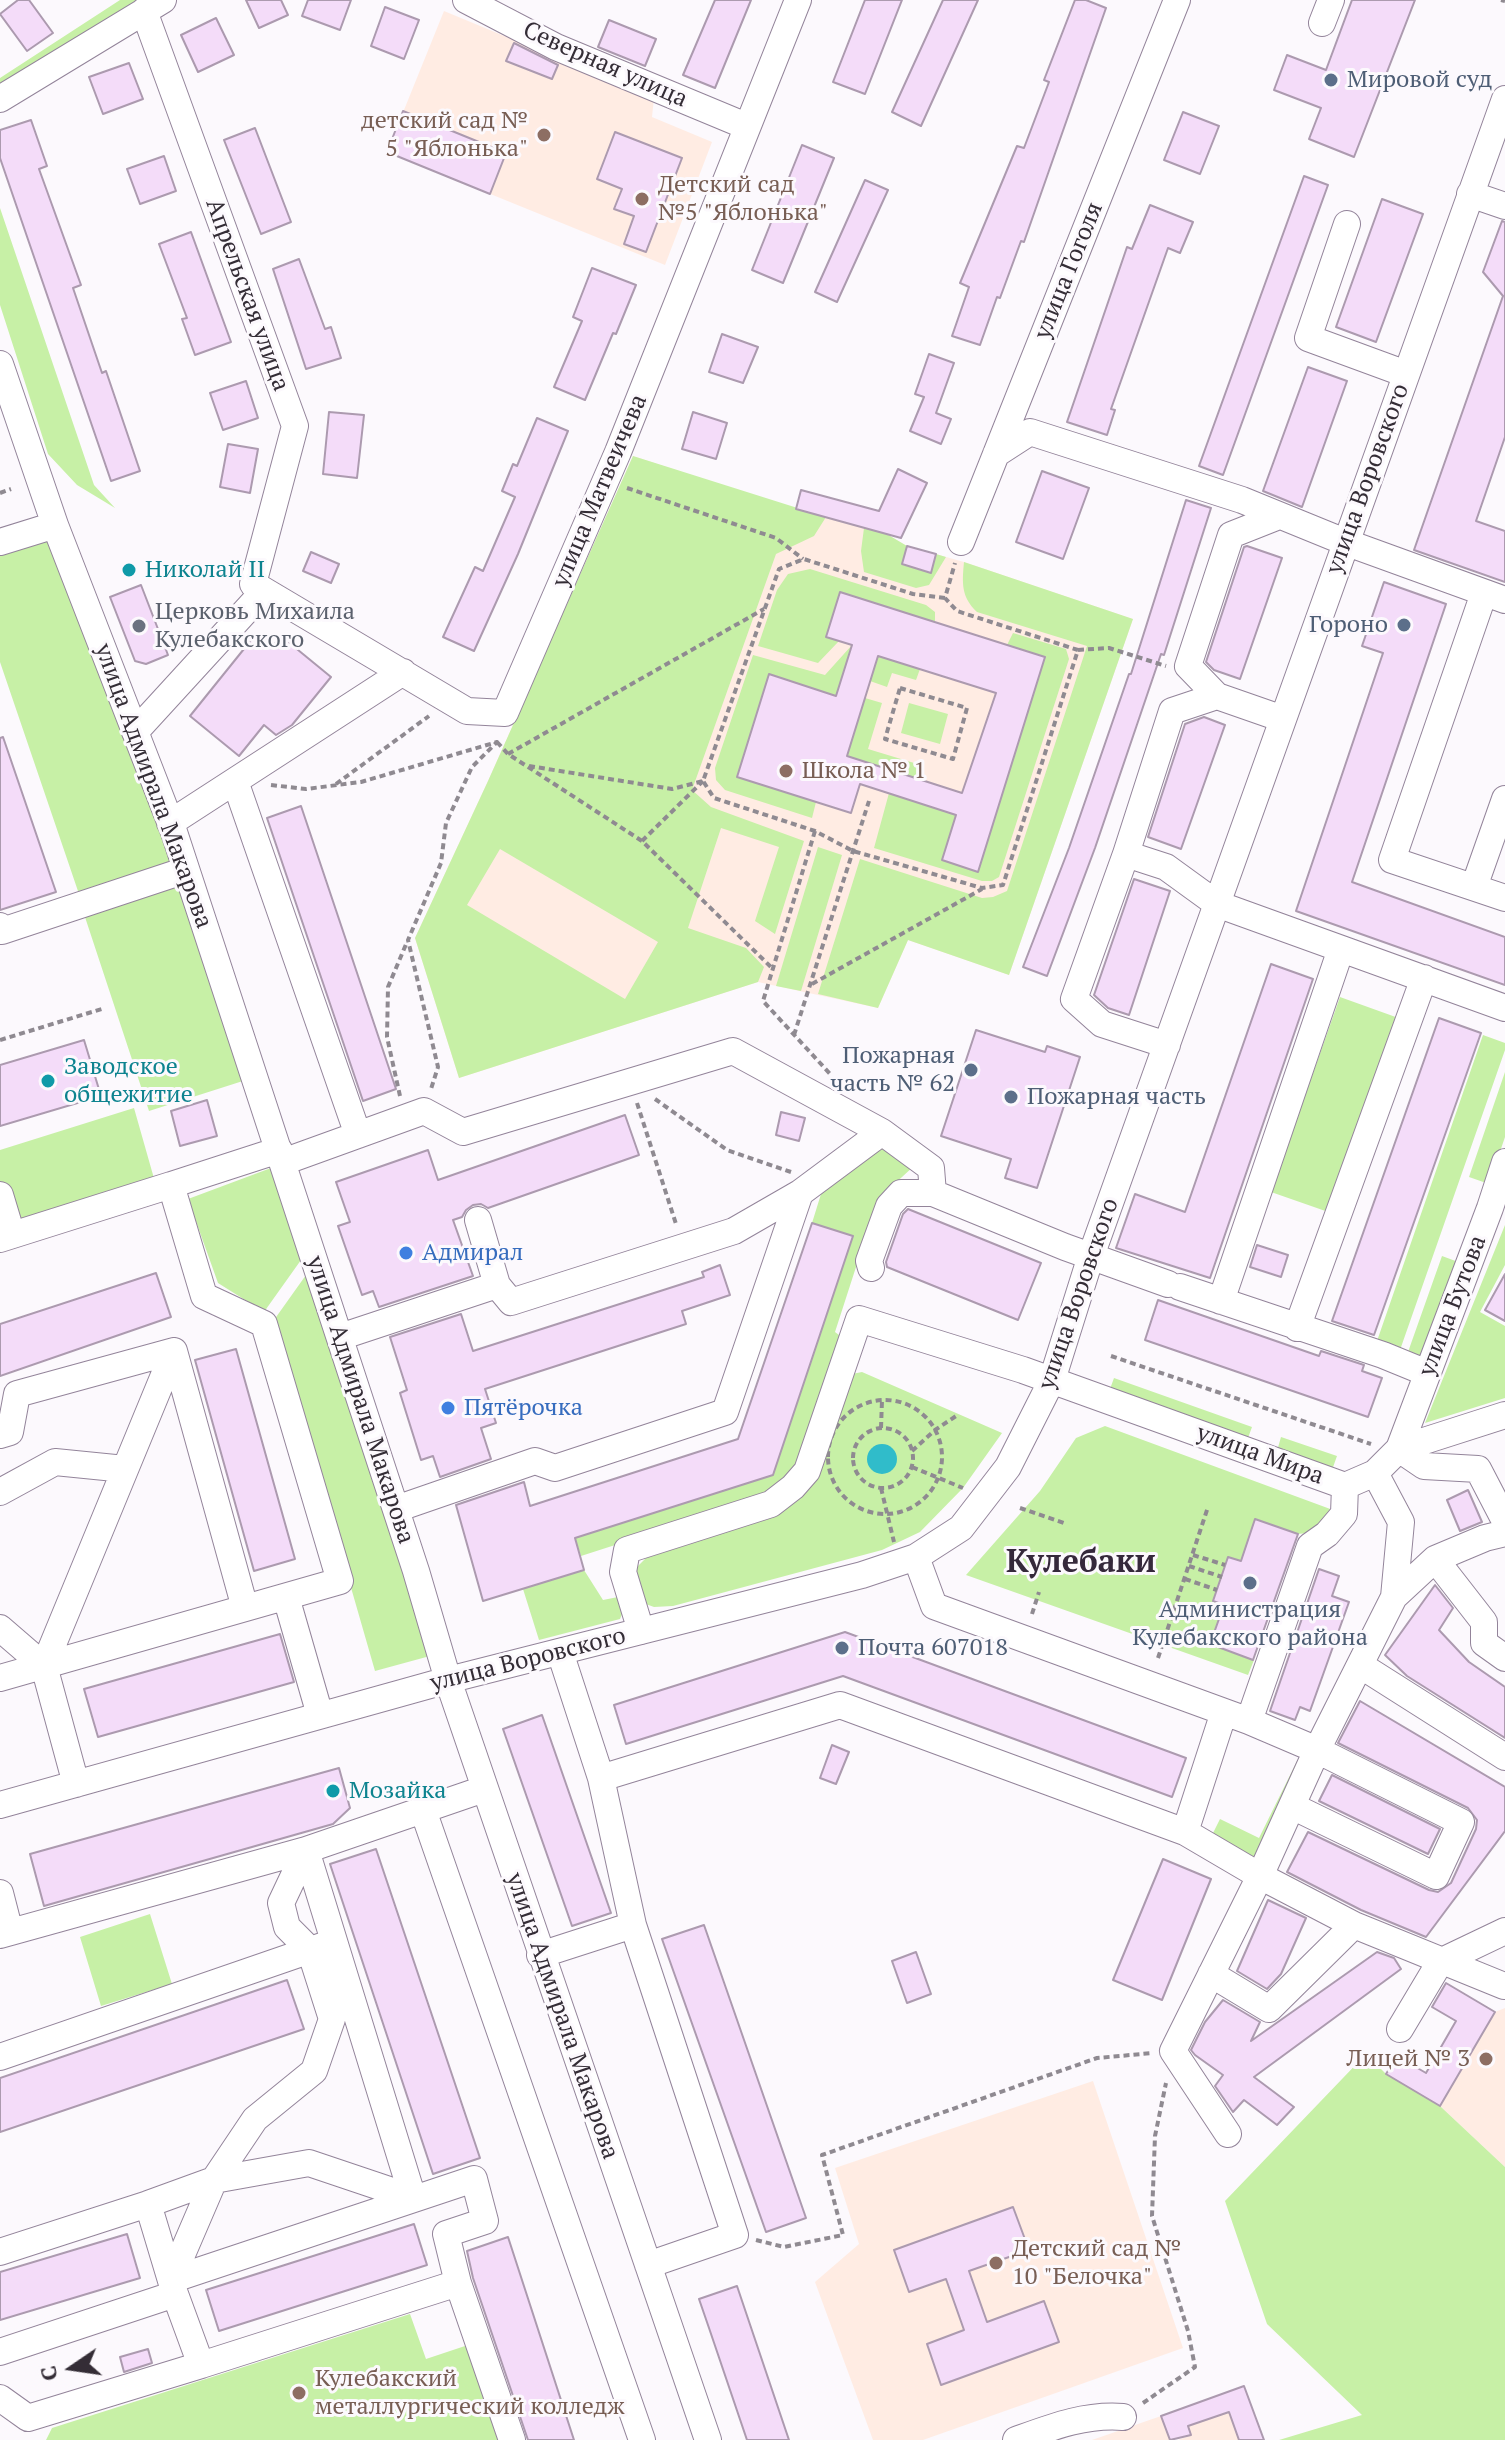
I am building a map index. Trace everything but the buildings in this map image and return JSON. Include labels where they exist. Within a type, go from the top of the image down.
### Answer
[{"type":"street","name":"Северная улица","points":[[466,0],[556,47],[746,126]]},
{"type":"street","name":"улица Матвеичева","points":[[460,706],[505,713],[606,480],[798,0]]},
{"type":"street","name":"улица Гоголя","points":[[961,542],[1177,0]]},
{"type":"street","points":[[0,99],[154,6]]},
{"type":"street","name":"Апрельская улица","points":[[154,6],[295,426],[253,593]]},
{"type":"street","name":"улица Воровского","points":[[0,1805],[448,1680],[862,1575],[905,1551],[961,1528],[1008,1467],[1052,1380],[1091,1256],[1505,99]]},
{"type":"street","points":[[1470,194],[1505,206]]},
{"type":"street","points":[[1347,224],[1308,338],[1406,374]]},
{"type":"street","name":"улица Адмирала Макарова","points":[[0,364],[55,525],[170,823],[396,1509],[484,1789],[708,2440]]},
{"type":"street","points":[[996,454],[1030,432],[1242,500],[1345,542],[1494,596],[1392,860],[1505,898]]},
{"type":"street","points":[[1279,516],[1231,535],[1188,666],[1217,696],[1283,719]]},
{"type":"street","points":[[0,542],[55,525]]},
{"type":"street","points":[[135,732],[253,593],[403,672],[460,706]]},
{"type":"street","points":[[170,823],[403,672]]},
{"type":"street","points":[[1167,1045],[1102,1024],[1074,999],[1126,854],[1172,711],[1217,696]]},
{"type":"street","points":[[235,781],[358,1135]]},
{"type":"street","points":[[1474,887],[1505,799]]},
{"type":"street","points":[[1126,854],[1166,867],[1217,904],[1505,1008]]},
{"type":"street","points":[[0,926],[2,931],[186,870]]},
{"type":"street","points":[[1221,1301],[1341,949]]},
{"type":"street","points":[[1297,1328],[1424,978]]},
{"type":"street","points":[[0,1195],[6,1237],[171,1185],[358,1135],[424,1111],[463,1132],[733,1051],[882,1132],[931,1168],[933,1193]]},
{"type":"street","points":[[478,1220],[497,1285],[511,1302],[734,1231],[808,1187],[882,1132]]},
{"type":"street","name":"улица Бутова","points":[[1399,1449],[1427,1373],[1498,1212],[1505,1162]]},
{"type":"street","points":[[0,1678],[340,1581],[264,1324],[204,1296],[171,1185]]},
{"type":"street","points":[[396,1509],[535,1461],[555,1468],[725,1412],[808,1187]]},
{"type":"street","points":[[871,1268],[869,1261],[889,1206],[901,1193],[933,1193],[1091,1256],[1383,1355],[1427,1373]]},
{"type":"street","points":[[340,1337],[497,1285]]},
{"type":"street","name":"улица Мира","points":[[641,1631],[623,1572],[627,1550],[771,1504],[793,1487],[807,1471],[859,1319],[1052,1380],[1345,1486],[1375,1473],[1399,1449],[1505,1415]]},
{"type":"street","points":[[174,1351],[245,1608]]},
{"type":"street","points":[[0,1435],[10,1432],[17,1394],[174,1351]]},
{"type":"street","points":[[44,1666],[174,1351]]},
{"type":"street","points":[[1399,1449],[1424,1466],[1478,1469],[1505,1521]]},
{"type":"street","points":[[0,1492],[55,1462],[125,1469]]},
{"type":"street","points":[[1375,1473],[1401,1522],[1394,1597]]},
{"type":"street","points":[[1185,1832],[1310,1546],[1327,1534],[1344,1514],[1345,1486]]},
{"type":"street","points":[[1228,2134],[1173,2051],[1394,1597],[1435,1559],[1505,1533]]},
{"type":"street","points":[[905,1551],[934,1606],[1237,1716],[1317,1750],[1461,1822],[1436,1876],[1292,1806]]},
{"type":"street","points":[[1435,1559],[1484,1622],[1484,1643],[1505,1658]]},
{"type":"street","points":[[286,1597],[320,1715]]},
{"type":"street","points":[[0,1628],[44,1666],[76,1784]]},
{"type":"street","points":[[560,1652],[601,1778],[633,1925],[735,2235],[648,2265]]},
{"type":"street","points":[[1360,1665],[1505,1757]]},
{"type":"street","points":[[601,1778],[840,1705],[1185,1832],[1354,1925],[1504,1986]]},
{"type":"street","points":[[0,1893],[5,1933],[306,1850],[484,1789]]},
{"type":"street","points":[[423,1810],[642,2440]]},
{"type":"street","points":[[306,1850],[281,1903],[287,1927],[322,1946],[413,2198]]},
{"type":"street","points":[[173,2287],[214,2180],[255,2119],[314,2071],[332,2019],[306,1850]]},
{"type":"street","points":[[540,1955],[633,1925]]},
{"type":"street","points":[[1211,1974],[1269,2009],[1354,1925]]},
{"type":"street","points":[[1400,2029],[1440,1962],[1505,1931]]},
{"type":"street","points":[[1,2053],[322,1946]]},
{"type":"street","points":[[0,2252],[214,2180],[309,2163],[413,2198]]},
{"type":"street","points":[[0,2352],[413,2198],[474,2179],[485,2221],[446,2234],[458,2283],[512,2440]]},
{"type":"street","points":[[148,2204],[201,2365]]},
{"type":"street","points":[[0,2398],[28,2418],[458,2283]]},
{"type":"street","points":[[1016,2440],[1061,2424],[1100,2415],[1123,2417]]},
{"type":"path","points":[[606,480],[776,538],[804,559],[913,594],[945,598],[957,611],[1078,650],[1109,648],[1164,666],[1188,666]]},
{"type":"path","points":[[0,493],[11,489]]},
{"type":"path","points":[[945,598],[961,542]]},
{"type":"path","points":[[642,841],[703,781],[779,569],[804,559]]},
{"type":"path","points":[[508,754],[765,609]]},
{"type":"path","points":[[810,986],[982,888],[1003,885],[1078,650]]},
{"type":"path","points":[[900,688],[967,708],[953,759],[885,739],[900,688]]},
{"type":"path","points":[[334,786],[382,748],[460,706],[508,754],[642,841],[773,969]]},
{"type":"path","points":[[235,781],[306,789],[361,782],[497,742]]},
{"type":"path","points":[[390,1105],[401,1095],[387,1037],[388,987],[441,863],[446,823],[472,767],[497,742]]},
{"type":"path","points":[[527,766],[672,789],[703,781]]},
{"type":"path","points":[[703,781],[714,798],[815,831],[853,851],[982,888]]},
{"type":"path","points":[[794,1035],[869,801]]},
{"type":"path","points":[[815,831],[763,1001],[833,1078]]},
{"type":"path","points":[[408,940],[438,1067],[424,1111]]},
{"type":"path","points":[[0,1040],[105,1008]]},
{"type":"path","points":[[630,1082],[727,1150],[808,1187]]},
{"type":"path","points":[[630,1082],[684,1247]]},
{"type":"path","points":[[1111,1356],[1373,1445]]},
{"type":"path","points":[[881,1428],[882,1400]]},
{"type":"path","points":[[882,1400],[898,1401],[913,1407],[925,1417],[935,1430],[941,1453],[938,1477],[930,1492],[903,1511],[886,1514],[867,1511],[850,1502],[836,1488],[827,1460],[830,1440],[838,1424],[857,1407],[882,1400]]},
{"type":"path","points":[[912,1451],[959,1414]]},
{"type":"path","points":[[881,1428],[897,1431],[912,1451],[912,1467],[900,1483],[881,1488],[863,1480],[856,1472],[853,1457],[864,1434],[881,1428]]},
{"type":"path","points":[[912,1467],[963,1488]]},
{"type":"path","points":[[881,1488],[886,1514],[905,1551]]},
{"type":"path","points":[[1158,1658],[1208,1507]]},
{"type":"path","points":[[1020,1508],[1064,1523]]},
{"type":"path","points":[[1193,1555],[1225,1565]]},
{"type":"path","points":[[1189,1566],[1222,1577]]},
{"type":"path","points":[[1185,1579],[1217,1590]]},
{"type":"path","points":[[1032,1614],[1039,1592]]},
{"type":"path","points":[[735,2235],[784,2247],[843,2235],[822,2155],[1097,2058],[1173,2051],[1155,2136],[1152,2216],[1188,2331],[1195,2367],[1123,2417]]},
{"type":"shaded area","name":"детский сад № 5 \"Яблонька\"","points":[[444,11],[654,98],[652,117],[712,142],[665,265],[387,152]]},
{"type":"shaded area","name":"Школа № 1","points":[[633,456],[795,509],[885,533],[907,546],[1133,619],[1009,975],[908,940],[878,1008],[758,982],[459,1078],[415,938]]},
{"type":"shaded area","name":"Лицей № 3","points":[[1505,2008],[1505,2167],[1440,2106],[1495,2012]]},
{"type":"shaded area","name":"Детский сад № 10 \"Белочка\"","points":[[1093,2081],[1183,2348],[923,2440],[873,2440],[815,2282],[859,2244],[835,2168]]},
{"type":"shaded area","points":[[1229,2412],[1239,2440],[1178,2440],[1191,2435],[1188,2426]]},
{"type":"shaded area","points":[[1161,2416],[1170,2440],[1092,2440]]},
{"type":"green space","points":[[120,0],[147,0],[0,88],[0,78]]},
{"type":"green space","points":[[0,208],[94,485],[115,508],[77,485],[48,454],[0,305]]},
{"type":"green space","points":[[633,456],[826,517],[814,536],[776,554],[692,790],[711,807],[804,841],[775,934],[755,921],[779,847],[721,828],[688,928],[746,948],[764,967],[758,982],[459,1078],[415,938]],"holes":[[[500,849],[658,942],[625,999],[467,905]]]},
{"type":"green space","points":[[864,528],[885,533],[907,546],[903,565],[931,572],[936,554],[946,557],[929,585],[916,588],[864,572],[861,551]]},
{"type":"green space","points":[[51,533],[177,865],[80,897],[0,662],[0,548]]},
{"type":"green space","points":[[964,562],[1133,619],[1009,975],[908,940],[878,1008],[818,994],[860,859],[982,898],[1007,891],[1087,646],[977,612],[968,601],[964,589]]},
{"type":"green space","points":[[810,569],[926,605],[935,612],[935,622],[839,641],[818,663],[758,646],[777,590],[788,574]]},
{"type":"green space","points":[[1013,633],[1066,649],[1069,659],[999,877],[982,881],[874,848],[889,793],[956,815],[942,860],[978,872],[1045,657],[1007,645]]},
{"type":"green space","points":[[852,645],[836,696],[769,674],[737,776],[816,802],[812,818],[725,790],[716,780],[715,768],[753,655],[825,675]]},
{"type":"green space","points":[[878,656],[920,669],[916,680],[892,673],[887,687],[870,681]]},
{"type":"green space","points":[[865,698],[882,703],[868,749],[924,766],[920,779],[847,756]]},
{"type":"green space","points":[[909,703],[948,714],[940,744],[901,733]]},
{"type":"green space","points":[[818,847],[842,855],[801,991],[776,986]]},
{"type":"green space","points":[[182,880],[246,1080],[149,1111],[83,911]]},
{"type":"green space","points":[[1340,997],[1404,1020],[1334,1214],[1271,1192]]},
{"type":"green space","points":[[1483,1035],[1505,1043],[1505,1050],[1400,1350],[1377,1341]]},
{"type":"green space","points":[[1505,1072],[1505,1137],[1489,1184],[1469,1177]]},
{"type":"green space","points":[[134,1108],[157,1189],[0,1239],[0,1150]]},
{"type":"green space","points":[[886,1145],[914,1166],[878,1199],[835,1332],[843,1338],[792,1477],[764,1497],[581,1556],[575,1538],[773,1475],[852,1236],[812,1223],[821,1194]]},
{"type":"green space","points":[[271,1168],[301,1260],[264,1312],[218,1283],[188,1199]]},
{"type":"green space","points":[[1505,1225],[1505,1265],[1480,1312],[1505,1326],[1505,1398],[1425,1423]]},
{"type":"green space","points":[[1442,1256],[1461,1263],[1427,1358],[1408,1352]]},
{"type":"green space","points":[[306,1275],[430,1656],[375,1671],[274,1320]]},
{"type":"green space","points":[[862,1372],[1002,1433],[963,1488],[920,1532],[882,1550],[673,1606],[654,1607],[643,1603],[635,1569],[652,1552],[785,1510],[804,1491],[852,1374]]},
{"type":"green space","points":[[1114,1378],[1252,1427],[1248,1438],[1110,1389]]},
{"type":"green space","points":[[1105,1426],[1333,1510],[1316,1532],[1298,1534],[1256,1519],[1241,1561],[1228,1557],[1213,1601],[1224,1605],[1210,1644],[1254,1660],[1248,1675],[966,1575],[1040,1491],[1076,1438]]},
{"type":"green space","points":[[1281,1437],[1337,1456],[1332,1470],[1277,1451]]},
{"type":"green space","points":[[584,1570],[603,1600],[623,1596],[625,1607],[620,1619],[539,1640],[523,1589]]},
{"type":"green space","points":[[1297,1761],[1306,1765],[1258,1864],[1215,1843],[1213,1833],[1220,1819],[1259,1838]]},
{"type":"green space","points":[[150,1914],[172,1984],[101,2006],[80,1937]]},
{"type":"green space","points":[[1366,2054],[1386,2074],[1440,2106],[1505,2167],[1505,2440],[1279,2440],[1362,2415],[1267,2324],[1225,2201]]},
{"type":"green space","name":"Кулебакский металлургический колледж","points":[[410,2314],[426,2359],[474,2343],[506,2440],[46,2440],[52,2428]]},
{"type":"water","points":[[882,1444],[888,1445],[896,1453],[896,1465],[888,1473],[882,1474],[876,1473],[868,1465],[867,1459],[868,1453],[876,1445]]},
{"type":"place","name":"Мировой суд","points":[[1331,80]]},
{"type":"place","name":"детский сад № 5 \"Яблонька\"","points":[[544,135]]},
{"type":"place","name":"Детский сад №5 \"Яблонька\"","points":[[642,199]]},
{"type":"place","name":"Николай II","points":[[129,570]]},
{"type":"place","name":"Гороно","points":[[1404,625]]},
{"type":"place","name":"Церковь Михаила Кулебакского","points":[[139,626]]},
{"type":"place","name":"Школа № 1","points":[[786,771]]},
{"type":"place","name":"Пожарная часть № 62","points":[[971,1070]]},
{"type":"place","name":"Заводское общежитие","points":[[48,1081]]},
{"type":"place","name":"Пожарная часть","points":[[1011,1097]]},
{"type":"place","name":"Адмирал","points":[[406,1253]]},
{"type":"place","name":"Пятёрочка","points":[[448,1408]]},
{"type":"place","name":"Администрация Кулебакского района","points":[[1250,1583]]},
{"type":"place","name":"Почта 607018","points":[[842,1648]]},
{"type":"place","name":"Мозайка","points":[[333,1791]]},
{"type":"place","name":"Лицей № 3","points":[[1486,2059]]},
{"type":"place","name":"Детский сад № 10 \"Белочка\"","points":[[996,2263]]},
{"type":"place","name":"Кулебакский металлургический колледж","points":[[299,2393]]},
{"type":"district","name":"Кулебаки","points":[[1081,1563]]}]
